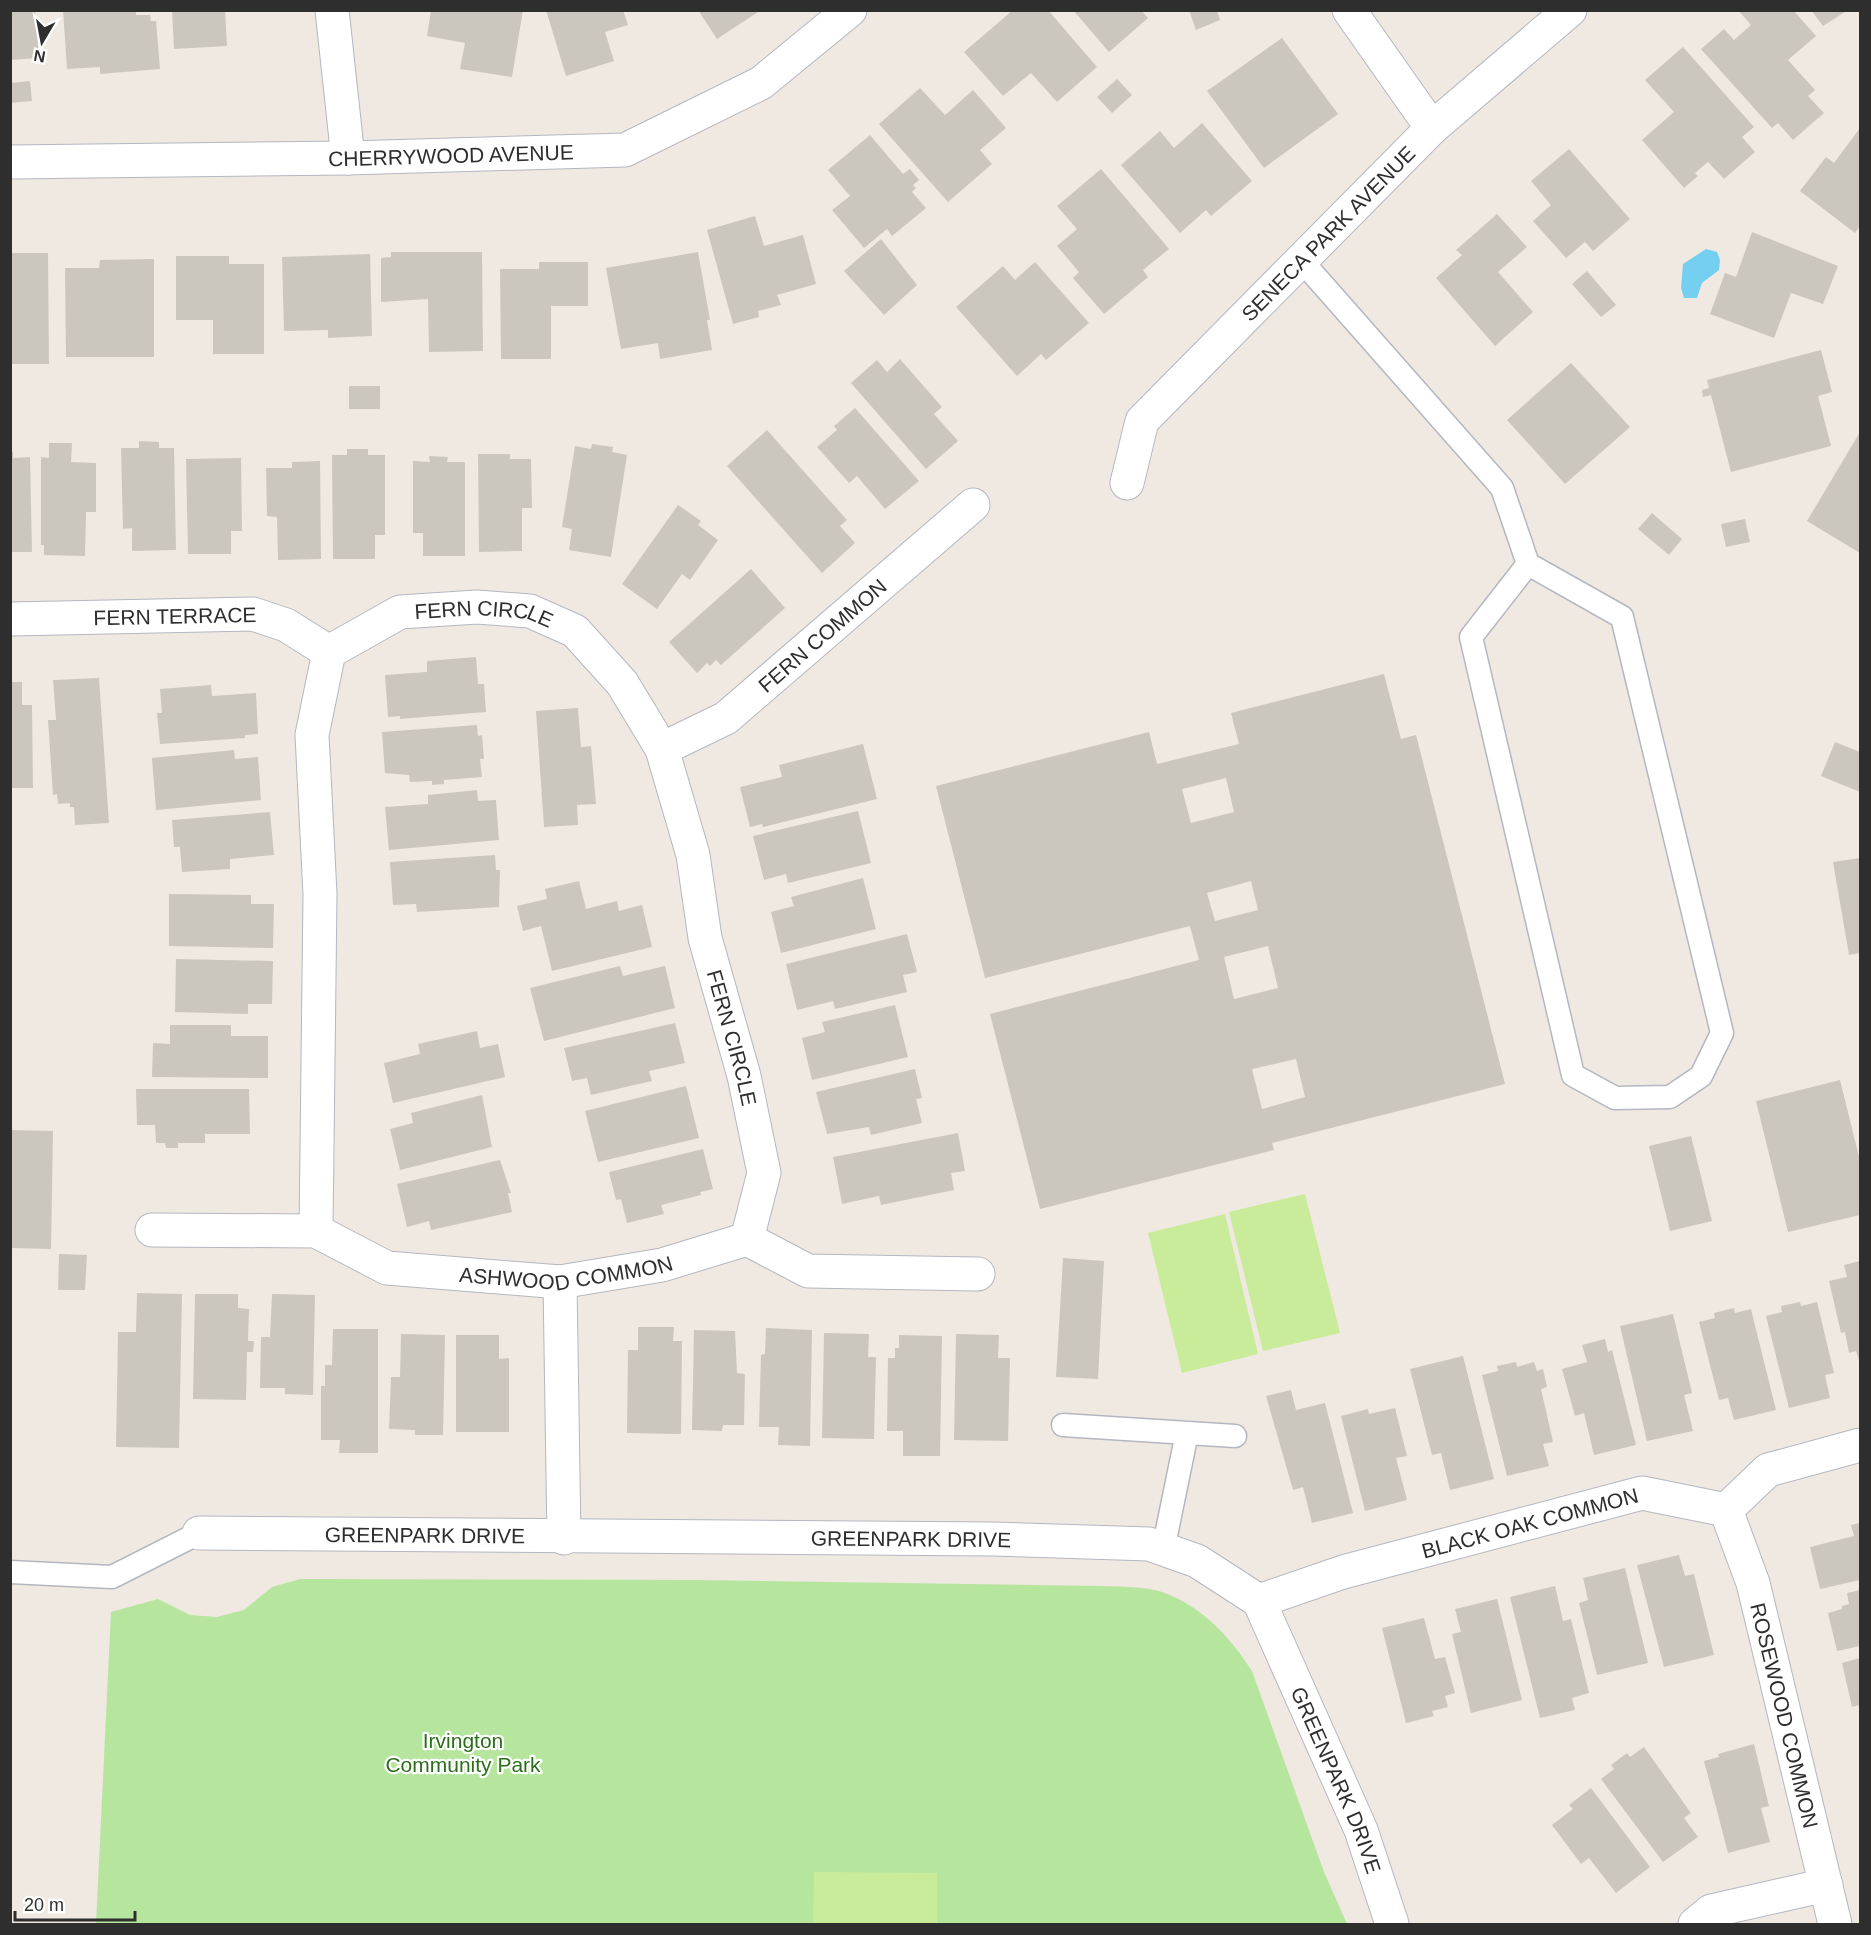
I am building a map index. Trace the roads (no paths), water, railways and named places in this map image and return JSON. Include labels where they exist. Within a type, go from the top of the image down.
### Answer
[{"type":"street","points":[[332,10],[348,158]]},
{"type":"street","name":"CHERRYWOOD AVENUE","points":[[10,162],[348,158],[625,150],[761,83],[850,10]]},
{"type":"street","points":[[1349,10],[1432,128]]},
{"type":"street","name":"SENECA PARK AVENUE","points":[[1127,483],[1142,421],[1432,128],[1570,10]]},
{"type":"street","name":"FERN COMMON","points":[[662,749],[726,718],[973,505]]},
{"type":"street","name":"FERN CIRCLE","points":[[329,652],[400,612],[477,607],[530,611],[575,631],[622,682],[662,749],[693,855],[705,938],[744,1076],[764,1173],[747,1239]]},
{"type":"street","name":"FERN TERRACE","points":[[10,619],[253,614],[286,625],[329,652]]},
{"type":"street","points":[[316,1231],[320,894],[312,735],[329,652]]},
{"type":"street","name":"ASHWOOD COMMON","points":[[152,1230],[316,1231],[387,1268],[560,1282],[662,1265],[747,1239]]},
{"type":"street","points":[[747,1239],[808,1271],[978,1274]]},
{"type":"street","points":[[560,1282],[564,1538]]},
{"type":"street","points":[[1726,1510],[1768,1470],[1860,1445]]},
{"type":"street","name":"BLACK OAK COMMON","points":[[1259,1601],[1343,1572],[1642,1493],[1726,1510]]},
{"type":"street","name":"ROSEWOOD COMMON","points":[[1726,1510],[1753,1583],[1835,1924]]},
{"type":"street","name":"GREENPARK DRIVE","points":[[199,1533],[564,1538],[993,1539],[1149,1544],[1197,1561],[1259,1601],[1361,1830],[1392,1924]]},
{"type":"street","points":[[1695,1924],[1711,1911],[1826,1885]]},
{"type":"lane","points":[[1301,260],[1502,488],[1528,564],[1622,617],[1722,1032],[1701,1077],[1670,1097],[1615,1098],[1573,1075],[1471,637],[1528,564]]},
{"type":"lane","points":[[1063,1425],[1235,1436]]},
{"type":"lane","points":[[1163,1550],[1187,1433]]},
{"type":"lane","points":[[10,1572],[111,1576],[199,1533]]},
{"type":"water","points":[[1706,249],[1717,252],[1720,260],[1719,270],[1702,283],[1697,298],[1684,298],[1681,288],[1683,264]]},
{"type":"park label","name":"Irvington Community Park","points":[[463,1752]]}]
